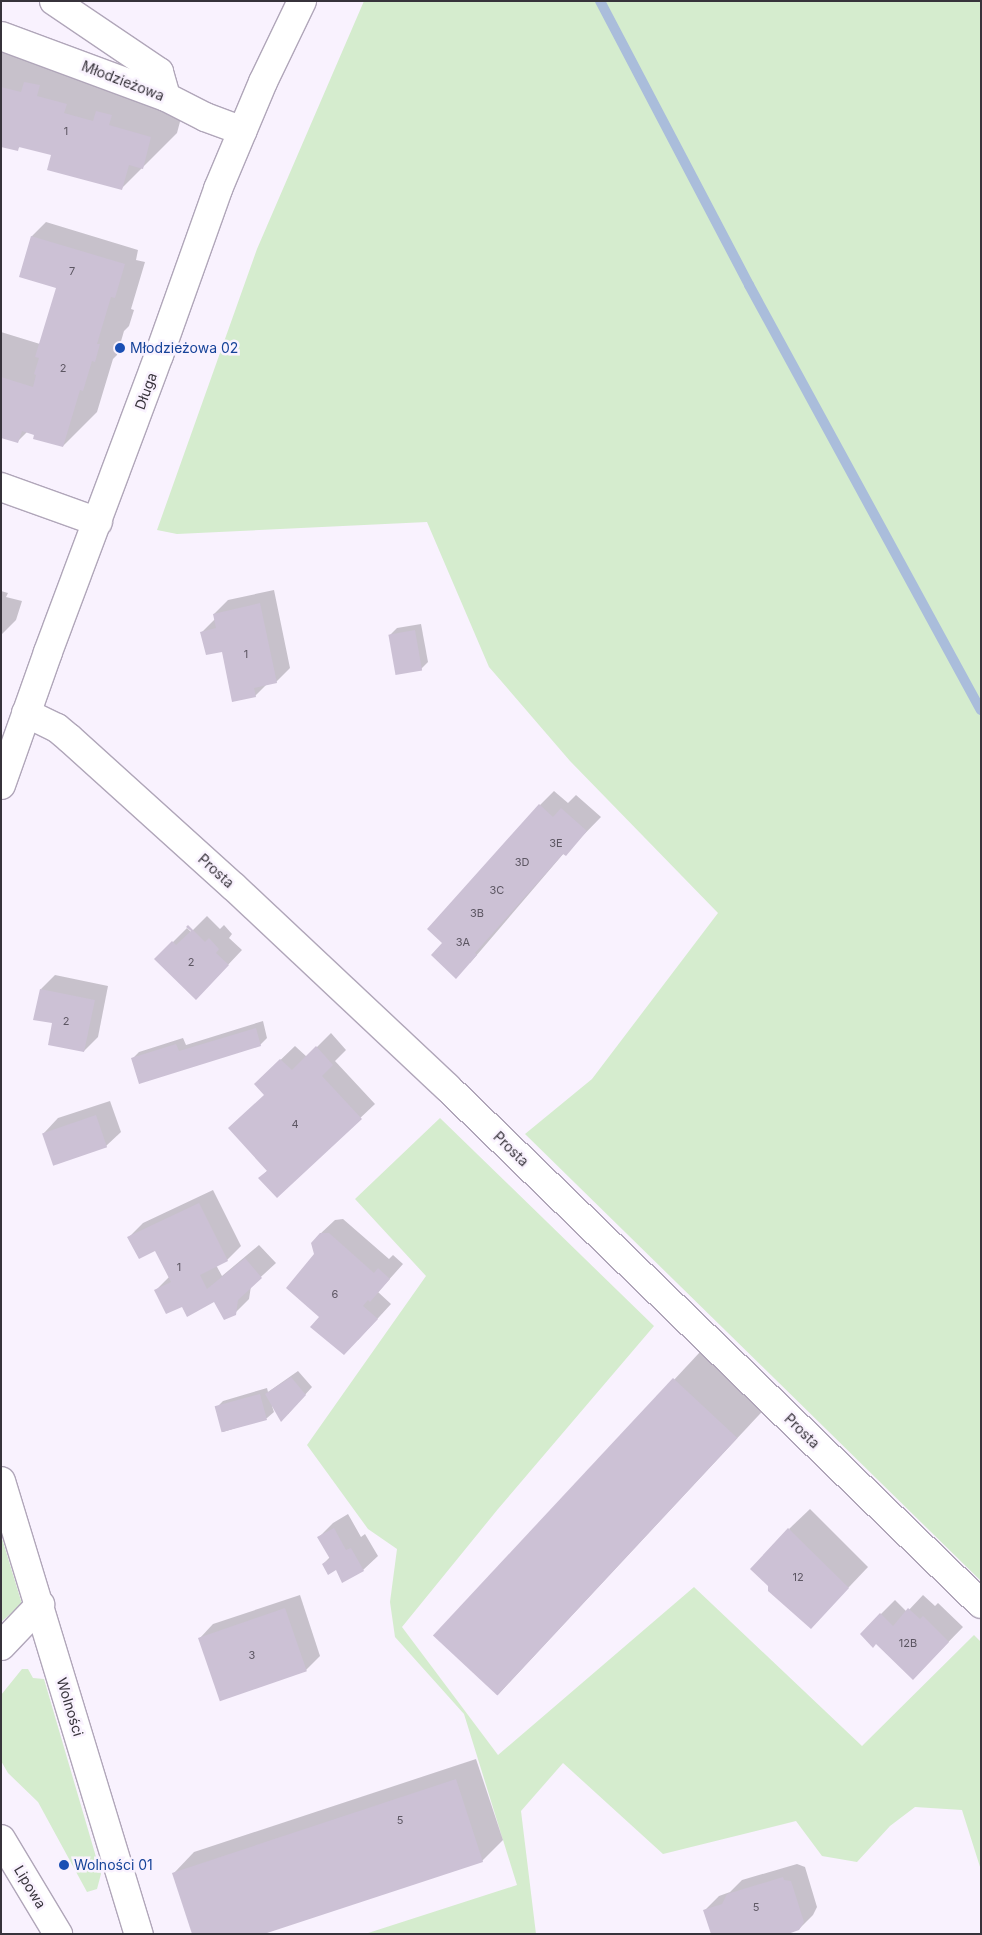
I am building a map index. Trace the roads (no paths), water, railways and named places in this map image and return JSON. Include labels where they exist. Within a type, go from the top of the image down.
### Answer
[{"type":"street","points":[[54,1],[159,72],[166,97]]},
{"type":"street","name":"Długa","points":[[1,785],[218,189],[242,131],[302,1]]},
{"type":"street","name":"Młodzieżowa","points":[[1,36],[166,97],[205,117],[242,131]]},
{"type":"street","points":[[1,486],[98,522]]},
{"type":"street","name":"Prosta","points":[[26,712],[57,728],[70,738],[255,907],[447,1087],[981,1604]]},
{"type":"street","name":"Wolności","points":[[1,1481],[139,1934]]},
{"type":"street","points":[[1,1646],[40,1605]]},
{"type":"street","name":"Lipowa","points":[[1,1839],[58,1934]]},
{"type":"waterway","points":[[600,1],[749,285],[981,710]]},
{"type":"place","name":"Młodzieżowa 02","points":[[120,348]]},
{"type":"place","name":"Wolności 01","points":[[64,1865]]}]
